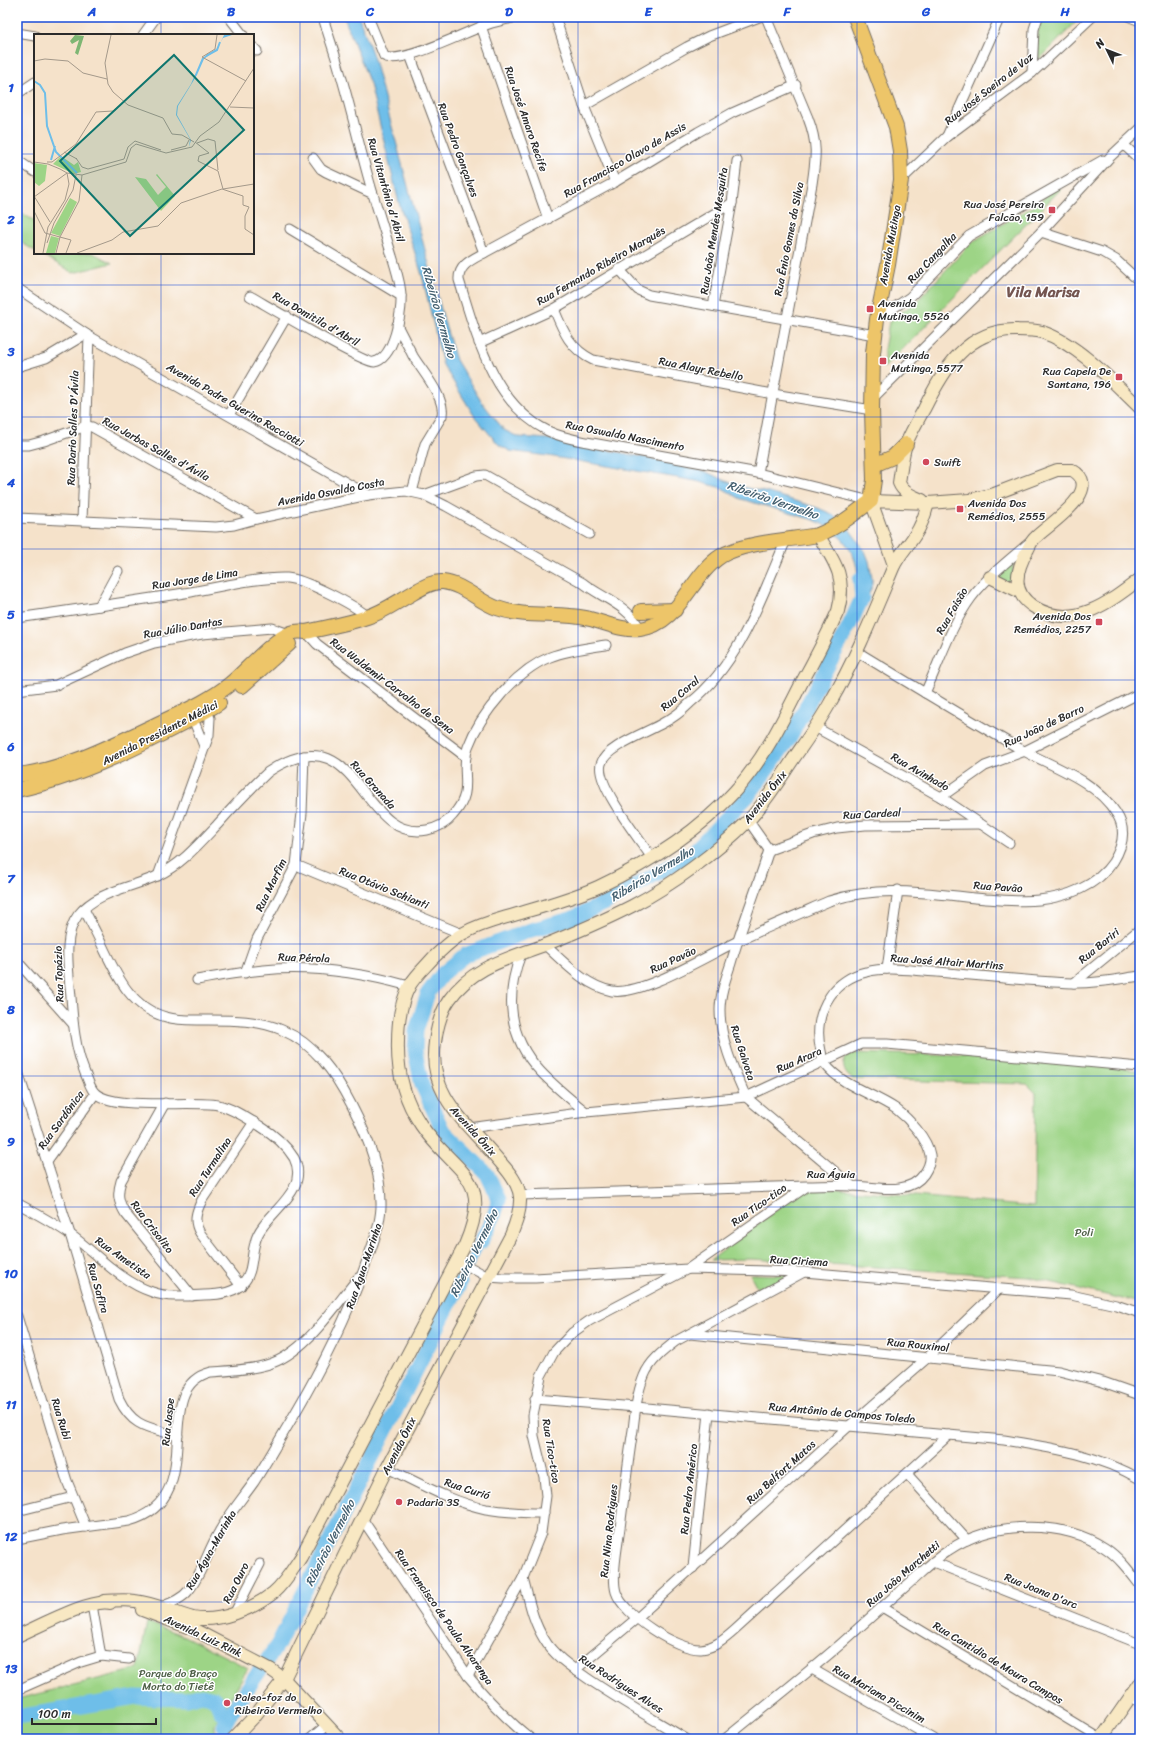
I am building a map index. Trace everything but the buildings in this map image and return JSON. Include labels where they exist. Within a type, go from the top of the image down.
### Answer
[{"type":"main road","name":"Avenida Mutinga","points":[[855,17],[896,127],[900,151],[901,180],[888,265],[875,335],[872,404],[874,480],[871,501]]},
{"type":"main road","points":[[874,465],[893,457],[906,444],[937,385],[959,354],[974,341],[1003,329],[1041,332],[1069,345],[1085,357],[1139,407]]},
{"type":"main road","points":[[906,444],[899,483],[901,488],[907,494],[928,503]]},
{"type":"main road","points":[[17,1636],[74,1611],[104,1601],[135,1601],[161,1607],[187,1616],[202,1619],[218,1618],[234,1614],[265,1599],[282,1584],[301,1557],[459,1261],[472,1228],[476,1213],[475,1197],[469,1179],[424,1128],[413,1111],[405,1094],[399,1066],[398,1032],[402,1006],[409,986],[432,960],[462,934],[481,925],[595,888],[652,858],[700,824],[731,795],[748,774],[775,734],[838,611],[841,600],[842,585],[836,564],[823,533],[850,517],[871,501],[928,503],[969,500],[994,494],[1057,470],[1072,470],[1078,473],[1081,477],[1082,484],[1079,497],[1059,518],[1035,538],[1020,564],[1017,582],[1018,592]]},
{"type":"main road","points":[[871,501],[894,565]]},
{"type":"main road","name":"Avenida Ônix","points":[[237,1738],[284,1679],[387,1468],[486,1276],[515,1224],[518,1214],[520,1195],[516,1184],[506,1168],[448,1104],[441,1089],[436,1073],[433,1052],[439,1022],[449,1000],[471,978],[493,964],[545,944],[634,905],[689,869],[748,820],[777,785],[830,702],[856,651],[894,565],[916,534],[924,518],[928,503]]},
{"type":"main road","name":"Avenida Presidente Médici","points":[[205,707],[267,651],[289,634],[297,631],[306,632],[368,617],[430,584],[443,582],[455,586],[481,601],[506,611],[532,615],[573,615],[620,627],[640,629],[656,623],[675,610],[695,582],[719,558],[743,548],[823,533]]},
{"type":"main road","points":[[990,577],[1018,592],[1033,607],[1057,615],[1080,614],[1100,608],[1140,579]]},
{"type":"main road","points":[[641,611],[675,610]]},
{"type":"main road","name":"Avenida Presidente Médici","points":[[17,789],[51,782],[112,759],[242,686],[282,650],[306,632]]},
{"type":"main road","name":"Avenida Presidente Médici","points":[[17,775],[63,764],[191,714]]},
{"type":"main road","points":[[17,789],[24,783],[49,778],[57,773],[63,764]]},
{"type":"main road","name":"Avenida Luiz Rink","points":[[104,1601],[152,1613],[195,1630],[270,1669],[284,1679],[340,1739]]},
{"type":"main road","points":[[1101,1739],[1135,1699],[1140,1683]]},
{"type":"street","points":[[144,34],[156,17]]},
{"type":"street","points":[[229,17],[242,34]]},
{"type":"street","name":"Rua Vitantônio d'Abril","points":[[323,17],[400,284],[401,296],[397,325],[391,344],[385,356],[378,361],[372,362]]},
{"type":"street","points":[[368,17],[383,54],[387,58],[410,55],[481,26],[517,17]]},
{"type":"street","points":[[555,17],[584,106],[615,182]]},
{"type":"street","points":[[584,106],[686,47],[709,36],[759,17]]},
{"type":"street","name":"Rua Ênio Gomes da Silva","points":[[758,473],[812,184],[816,152],[814,133],[796,85],[766,17]]},
{"type":"street","points":[[946,137],[1000,17]]},
{"type":"street","points":[[1032,73],[1034,29],[1038,17]]},
{"type":"street","name":"Rua José Soeiro de Vaz","points":[[901,180],[946,137],[1032,73],[1092,17]]},
{"type":"street","points":[[1130,17],[1140,21]]},
{"type":"street","name":"Rua José Amaro Recife","points":[[481,26],[548,218]]},
{"type":"street","points":[[17,33],[34,36]]},
{"type":"street","name":"Rua Pedro Gonçalves","points":[[410,55],[484,253]]},
{"type":"street","points":[[17,94],[34,83]]},
{"type":"street","name":"Rua Francisco Olavo de Assis","points":[[468,262],[615,182],[732,113],[796,85]]},
{"type":"street","points":[[872,404],[1041,232],[1110,157],[1140,128]]},
{"type":"street","points":[[1124,145],[1140,160]]},
{"type":"street","name":"Rua Cangalha","points":[[877,319],[910,297],[969,236],[1110,157]]},
{"type":"street","points":[[313,158],[321,169],[373,194]]},
{"type":"street","points":[[17,160],[34,171]]},
{"type":"street","name":"Rua João Mendes Mesquita","points":[[713,306],[732,204],[738,160]]},
{"type":"street","name":"Rua Fernando Ribeiro Marquês","points":[[479,343],[554,309],[619,269],[732,204]]},
{"type":"street","points":[[290,229],[401,296]]},
{"type":"street","points":[[1041,232],[1102,252],[1116,260],[1140,282]]},
{"type":"street","name":"Rua Oswaldo Nascimento","points":[[468,262],[462,269],[459,280],[479,343],[493,372],[512,401],[526,416],[548,430],[568,438],[758,473],[871,501]]},
{"type":"street","points":[[619,269],[634,287],[649,295],[875,335]]},
{"type":"street","name":"Avenida Padre Guerino Racciotti","points":[[17,288],[87,335],[368,495]]},
{"type":"street","name":"Rua Domitila d'Abril","points":[[250,296],[357,356],[372,362]]},
{"type":"street","name":"Rua Alayr Rebello","points":[[554,309],[569,342],[578,352],[593,360],[773,394],[872,404]]},
{"type":"street","points":[[229,415],[287,316]]},
{"type":"street","points":[[397,325],[413,356],[437,393],[443,411],[442,416],[425,444],[412,492]]},
{"type":"street","points":[[17,367],[46,358],[87,335]]},
{"type":"street","name":"Rua Dario Salles D'Ávila","points":[[82,521],[86,426],[87,335]]},
{"type":"street","name":"Rua Jarbas Salles d'Ávila","points":[[17,445],[29,445],[44,441],[86,426],[98,430],[256,519]]},
{"type":"street","points":[[424,495],[476,476],[485,475],[589,534]]},
{"type":"street","name":"Avenida Osvaldo Costa","points":[[17,518],[216,527],[234,525],[368,495],[412,492],[424,495],[583,583],[596,594],[621,607],[632,617],[640,629]]},
{"type":"street","name":"Rua Faisão","points":[[925,693],[961,616],[971,599],[990,577],[1035,538]]},
{"type":"street","name":"Rua Coral","points":[[652,858],[608,792],[601,774],[601,763],[610,752],[676,715],[698,697],[713,681],[726,664],[745,633],[786,540]]},
{"type":"street","points":[[99,606],[118,571]]},
{"type":"street","name":"Rua Jorge de Lima","points":[[17,618],[286,578],[296,580],[319,589],[361,611],[368,617]]},
{"type":"street","name":"Avenida Osvaldo Costa","points":[[621,607],[641,611],[648,615],[656,623]]},
{"type":"street","name":"Rua Júlio Dantas","points":[[17,690],[56,685],[125,653],[154,643],[202,634],[272,628],[289,634]]},
{"type":"street","name":"Rua Waldemir Carvalho de Sena","points":[[306,632],[317,644],[466,757]]},
{"type":"street","name":"Rua Granada","points":[[158,876],[192,852],[246,793],[268,772],[278,765],[304,756],[323,757],[341,766],[348,772],[376,807],[390,821],[401,828],[417,831],[438,827],[449,820],[457,810],[466,793],[466,757],[470,740],[480,723],[504,693],[524,673],[548,658],[568,651],[606,645]]},
{"type":"street","name":"Rua Pavão","points":[[545,944],[583,978],[600,988],[617,992],[643,987],[737,941],[845,896],[875,891],[898,890],[1006,900],[1039,900],[1072,893],[1092,882],[1109,868],[1120,849],[1123,839],[1123,829],[1116,813],[1102,796],[1091,786],[1025,751],[856,651]]},
{"type":"street","name":"Rua João de Barro","points":[[941,797],[985,766],[1025,751],[1139,694]]},
{"type":"street","points":[[158,876],[211,726],[205,707]]},
{"type":"street","points":[[191,714],[204,746]]},
{"type":"street","name":"Rua Avinhado","points":[[815,727],[941,797],[1009,843]]},
{"type":"street","name":"Rua Marfim","points":[[245,972],[258,939],[296,865],[302,813],[304,756]]},
{"type":"street","points":[[748,820],[769,850]]},
{"type":"street","name":"Rua Cardeal","points":[[769,850],[825,831],[865,825],[980,824]]},
{"type":"street","name":"Rua Gaivota","points":[[769,850],[737,941],[720,998],[720,1019],[723,1035],[729,1055],[746,1097],[852,1186]]},
{"type":"street","name":"Rua Otávio Schianti","points":[[296,865],[462,934]]},
{"type":"street","name":"Rua Topázio","points":[[95,1094],[79,1055],[74,1024],[68,961],[72,927],[75,919],[84,909],[106,894],[158,876]]},
{"type":"street","points":[[887,969],[898,890]]},
{"type":"street","name":"Rua Água-Marinha","points":[[84,909],[125,989],[132,998],[152,1011],[176,1019],[247,1021],[265,1025],[281,1029],[296,1037],[311,1048],[323,1060],[342,1088],[357,1116],[372,1155],[378,1176],[381,1207],[379,1221],[363,1272],[343,1325],[323,1364],[255,1480],[219,1531],[191,1588],[181,1597],[161,1607]]},
{"type":"street","name":"Rua Bariri","points":[[1074,983],[1140,929]]},
{"type":"street","points":[[521,954],[514,973],[511,1004],[514,1027],[519,1039],[539,1070],[586,1112]]},
{"type":"street","points":[[17,961],[74,1024]]},
{"type":"street","name":"Rua Pérola","points":[[197,980],[245,972],[303,968],[374,977],[409,986]]},
{"type":"street","name":"Rua José Altair Martins","points":[[824,1062],[818,1043],[818,1032],[825,1003],[833,991],[844,982],[866,972],[887,969],[1074,983],[1106,981],[1140,976]]},
{"type":"street","name":"Rua Arara","points":[[469,1128],[586,1112],[746,1097],[861,1044],[887,1044],[1140,1067]]},
{"type":"street","name":"Rua Águia","points":[[520,1195],[806,1186],[884,1188],[908,1186],[919,1180],[930,1163],[930,1154],[928,1148],[917,1132],[897,1110],[886,1103],[850,1086],[824,1062]]},
{"type":"street","name":"Rua Safira","points":[[17,1069],[70,1234],[119,1399],[124,1410],[131,1418],[140,1424],[178,1436]]},
{"type":"street","points":[[95,1094],[123,1103],[217,1105],[254,1122],[273,1135],[289,1151],[294,1160],[298,1173],[297,1181],[291,1194],[258,1235],[255,1242],[248,1276],[241,1286]]},
{"type":"street","name":"Rua Sardônica","points":[[47,1161],[95,1094]]},
{"type":"street","name":"Rua Crisolito","points":[[165,1103],[118,1189],[118,1197],[125,1213],[192,1296]]},
{"type":"street","name":"Rua Turmalina","points":[[241,1286],[200,1233],[196,1224],[196,1213],[202,1200],[254,1122]]},
{"type":"street","name":"Rua Tico-tico","points":[[468,1676],[523,1578],[541,1533],[546,1496],[544,1477],[533,1426],[535,1399],[541,1376],[546,1364],[554,1352],[572,1333],[589,1321],[688,1269],[806,1186]]},
{"type":"street","name":"Rua Ametista","points":[[17,1203],[70,1234],[113,1268],[142,1288],[158,1294],[192,1296],[221,1294],[235,1290],[241,1286]]},
{"type":"street","name":"Rua Ciriema","points":[[459,1261],[486,1276],[535,1278],[688,1269],[804,1272],[1071,1295],[1116,1305],[1140,1313]]},
{"type":"street","name":"Rua Jaspe","points":[[17,1539],[136,1519],[148,1513],[159,1504],[172,1483],[176,1465],[183,1396],[191,1382],[202,1374],[267,1365],[296,1350],[309,1338],[363,1272]]},
{"type":"street","name":"Rua Nina Rodrigues","points":[[804,1272],[690,1334],[665,1350],[653,1360],[643,1377],[636,1407],[615,1579],[616,1591],[620,1601],[636,1619],[687,1647],[700,1649],[713,1646],[735,1630],[949,1435]]},
{"type":"street","name":"Rua Belfort Matos","points":[[575,1670],[636,1619],[849,1426],[926,1359],[999,1289]]},
{"type":"street","name":"Rua Rubi","points":[[17,1316],[72,1497],[86,1527]]},
{"type":"street","name":"Rua Rouxinol","points":[[690,1334],[926,1359],[1059,1371],[1103,1382],[1140,1395]]},
{"type":"street","name":"Rua Antônio de Campos Toledo","points":[[535,1399],[709,1413],[1004,1440],[1061,1449],[1110,1463],[1140,1479]]},
{"type":"street","name":"Rua Pedro Américo","points":[[693,1568],[709,1413]]},
{"type":"street","name":"Rua Curió","points":[[387,1468],[435,1492],[463,1502],[499,1510],[544,1513]]},
{"type":"street","points":[[907,1474],[967,1540]]},
{"type":"street","points":[[17,1511],[72,1497]]},
{"type":"street","name":"Rua Francisco de Paula Alvarenga","points":[[362,1520],[468,1676],[485,1697],[508,1720],[531,1739]]},
{"type":"street","name":"Rua João Marchetti","points":[[725,1739],[812,1669],[933,1562],[967,1540],[1007,1529],[1031,1527],[1074,1533],[1106,1548],[1128,1570],[1140,1585]]},
{"type":"street","name":"Rua Joana D'arc","points":[[933,1562],[1140,1644]]},
{"type":"street","name":"Rua Ouro","points":[[234,1614],[260,1564]]},
{"type":"street","name":"Rua Rodrigues Alves","points":[[523,1578],[537,1628],[545,1641],[554,1651],[575,1670],[686,1739]]},
{"type":"street","points":[[92,1605],[101,1656]]},
{"type":"street","name":"Rua Cantidio de Moura Campos","points":[[882,1607],[1101,1739]]},
{"type":"street","points":[[17,1689],[81,1662],[101,1656],[129,1659]]},
{"type":"street","name":"Rua Mariana Piccinim","points":[[812,1669],[934,1739]]},
{"type":"street","points":[[310,1739],[327,1725]]},
{"type":"green space","points":[[1040,17],[1081,17],[1039,60],[1037,42]]},
{"type":"green space","points":[[1059,186],[1061,189],[884,368],[884,349],[889,322],[918,300],[972,242],[1033,206]]},
{"type":"green space","points":[[17,211],[34,220],[34,250],[17,240]]},
{"type":"green space","points":[[41,254],[95,254],[112,263],[73,273]]},
{"type":"green space","points":[[1013,562],[1013,587],[996,577]]},
{"type":"green space","name":"Poli","points":[[853,1053],[1047,1058],[1140,1071],[1140,1303],[1029,1277],[751,1259],[711,1260],[807,1186],[1034,1207],[1036,1093],[1027,1084],[853,1079],[849,1077],[844,1070],[844,1062],[849,1055]]},
{"type":"green space","points":[[750,1274],[789,1275],[759,1291]]},
{"type":"green space","name":"Parque do Braço Morto do Tietê","points":[[147,1622],[184,1636],[248,1668],[215,1725],[215,1739],[17,1739],[17,1699],[138,1669]]},
{"type":"water","name":"Ribeirão Vermelho","points":[[344,17],[359,17],[373,56],[446,328],[456,360],[481,401],[504,430],[518,437],[548,439],[659,460],[706,472],[738,486],[769,493],[818,508],[832,514],[847,526],[865,551],[869,561],[873,584],[868,596],[862,598],[857,591],[857,568],[854,557],[849,548],[834,532],[814,520],[741,499],[722,488],[696,481],[510,451],[499,445],[475,417],[443,365],[422,275],[399,203],[370,84]]},
{"type":"waterway","name":"Ribeirão Vermelho","points":[[481,1242],[494,1216],[499,1199],[487,1174],[442,1129],[422,1085],[415,1051],[416,1031],[428,993],[443,973],[465,955],[531,930],[571,919],[607,902],[691,854],[749,795],[789,739],[849,626],[862,598],[860,579]]},
{"type":"waterway","name":"Ribeirão Vermelho","points":[[460,1283],[481,1242]]},
{"type":"waterway","name":"Ribeirão Vermelho","points":[[224,1726],[230,1714],[278,1644],[460,1283]]},
{"type":"waterway","points":[[17,1717],[136,1697],[186,1699],[202,1695],[215,1698],[221,1712],[230,1714]]},
{"type":"place","name":"Rua José Pereira Falcão, 159","points":[[1052,210]]},
{"type":"place","name":"Avenida Mutinga, 5526","points":[[870,309]]},
{"type":"place","name":"Avenida Mutinga, 5577","points":[[883,361]]},
{"type":"place","name":"Rua Capela De Santana, 196","points":[[1119,377]]},
{"type":"place","name":"Swift","points":[[926,462]]},
{"type":"place","name":"Avenida Dos Remédios, 2555","points":[[960,509]]},
{"type":"place","name":"Avenida Dos Remédios, 2257","points":[[1099,622]]},
{"type":"place","name":"Padaria 3S","points":[[399,1502]]},
{"type":"place","name":"Paleo-foz do Ribeirão Vermelho","points":[[227,1703]]},
{"type":"district","name":"Vila Marisa","points":[[1043,292]]}]
